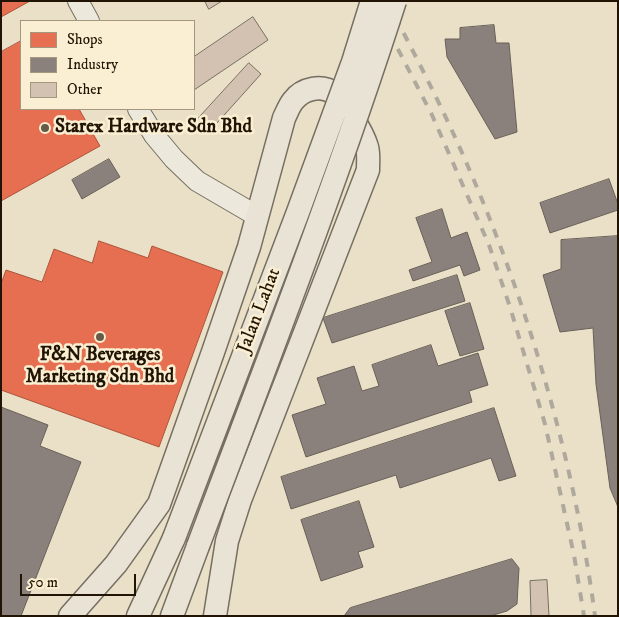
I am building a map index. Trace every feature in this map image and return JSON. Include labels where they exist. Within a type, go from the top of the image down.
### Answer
[{"type":"main road","points":[[78,1],[88,20]]},
{"type":"main road","name":"Jalan Lahat","points":[[138,616],[174,538],[298,212],[353,62],[372,1]]},
{"type":"main road","name":"Jalan Lahat","points":[[172,616],[329,195],[395,1]]},
{"type":"main road","points":[[70,616],[116,564],[159,504],[246,255],[284,118],[289,107],[303,92],[311,88],[320,88],[336,95],[361,131],[369,155],[368,170],[240,500],[227,541],[216,616]]},
{"type":"main road","points":[[139,110],[154,135],[174,159],[197,181],[257,216]]},
{"type":"building: Shops","points":[[1,1],[30,1],[1,17]]},
{"type":"building: Shops","name":"Starex Hardware Sdn Bhd","points":[[20,42],[20,110],[80,110],[100,146],[1,201],[1,52]]},
{"type":"building: Shops","name":"F&N Beverages Marketing Sdn Bhd","points":[[99,241],[148,258],[152,246],[223,272],[159,447],[1,390],[1,284],[6,270],[42,282],[54,249],[92,263]]},
{"type":"building: Industry","points":[[494,25],[496,43],[509,43],[517,132],[495,139],[447,57],[445,39],[460,39],[460,28]]},
{"type":"building: Industry","points":[[109,159],[120,177],[82,199],[72,180]]},
{"type":"building: Industry","points":[[609,179],[618,204],[618,210],[550,233],[540,203]]},
{"type":"building: Industry","points":[[442,209],[451,238],[467,232],[480,270],[464,276],[460,265],[413,281],[409,270],[432,262],[416,218]]},
{"type":"building: Industry","points":[[618,236],[618,507],[610,488],[596,384],[593,328],[560,332],[543,275],[561,269],[561,240]]},
{"type":"building: Industry","points":[[457,275],[465,301],[332,343],[323,318]]},
{"type":"building: Industry","points":[[470,303],[484,349],[460,356],[445,311]]},
{"type":"building: Industry","points":[[431,345],[438,366],[478,353],[488,385],[469,391],[472,402],[306,457],[292,415],[326,404],[317,378],[354,366],[362,391],[379,386],[372,365]]},
{"type":"building: Industry","points":[[1,407],[48,425],[40,446],[81,462],[21,616],[1,616]]},
{"type":"building: Industry","points":[[494,408],[516,476],[499,481],[491,458],[400,488],[396,475],[291,509],[281,477]]},
{"type":"building: Industry","points":[[359,501],[374,547],[358,552],[363,567],[321,581],[301,520]]},
{"type":"building: Industry","points":[[512,559],[519,568],[517,604],[507,611],[490,616],[344,616],[350,608]]},
{"type":"building: Other","points":[[205,1],[222,1],[209,9]]},
{"type":"building: Other","points":[[253,17],[268,40],[195,89],[195,56]]},
{"type":"building: Other","points":[[249,63],[261,74],[208,133],[196,121]]},
{"type":"building: Other","points":[[547,580],[549,616],[531,616],[530,581]]},
{"type":"railway","points":[[373,1],[432,115],[489,245],[510,307],[545,424],[574,555],[584,616]]},
{"type":"railway","points":[[387,1],[459,146],[483,202],[525,317],[560,436],[586,556],[595,616]]},
{"type":"place","name":"Starex Hardware Sdn Bhd","points":[[45,128]]},
{"type":"place","name":"F&N Beverages Marketing Sdn Bhd","points":[[100,337]]}]
